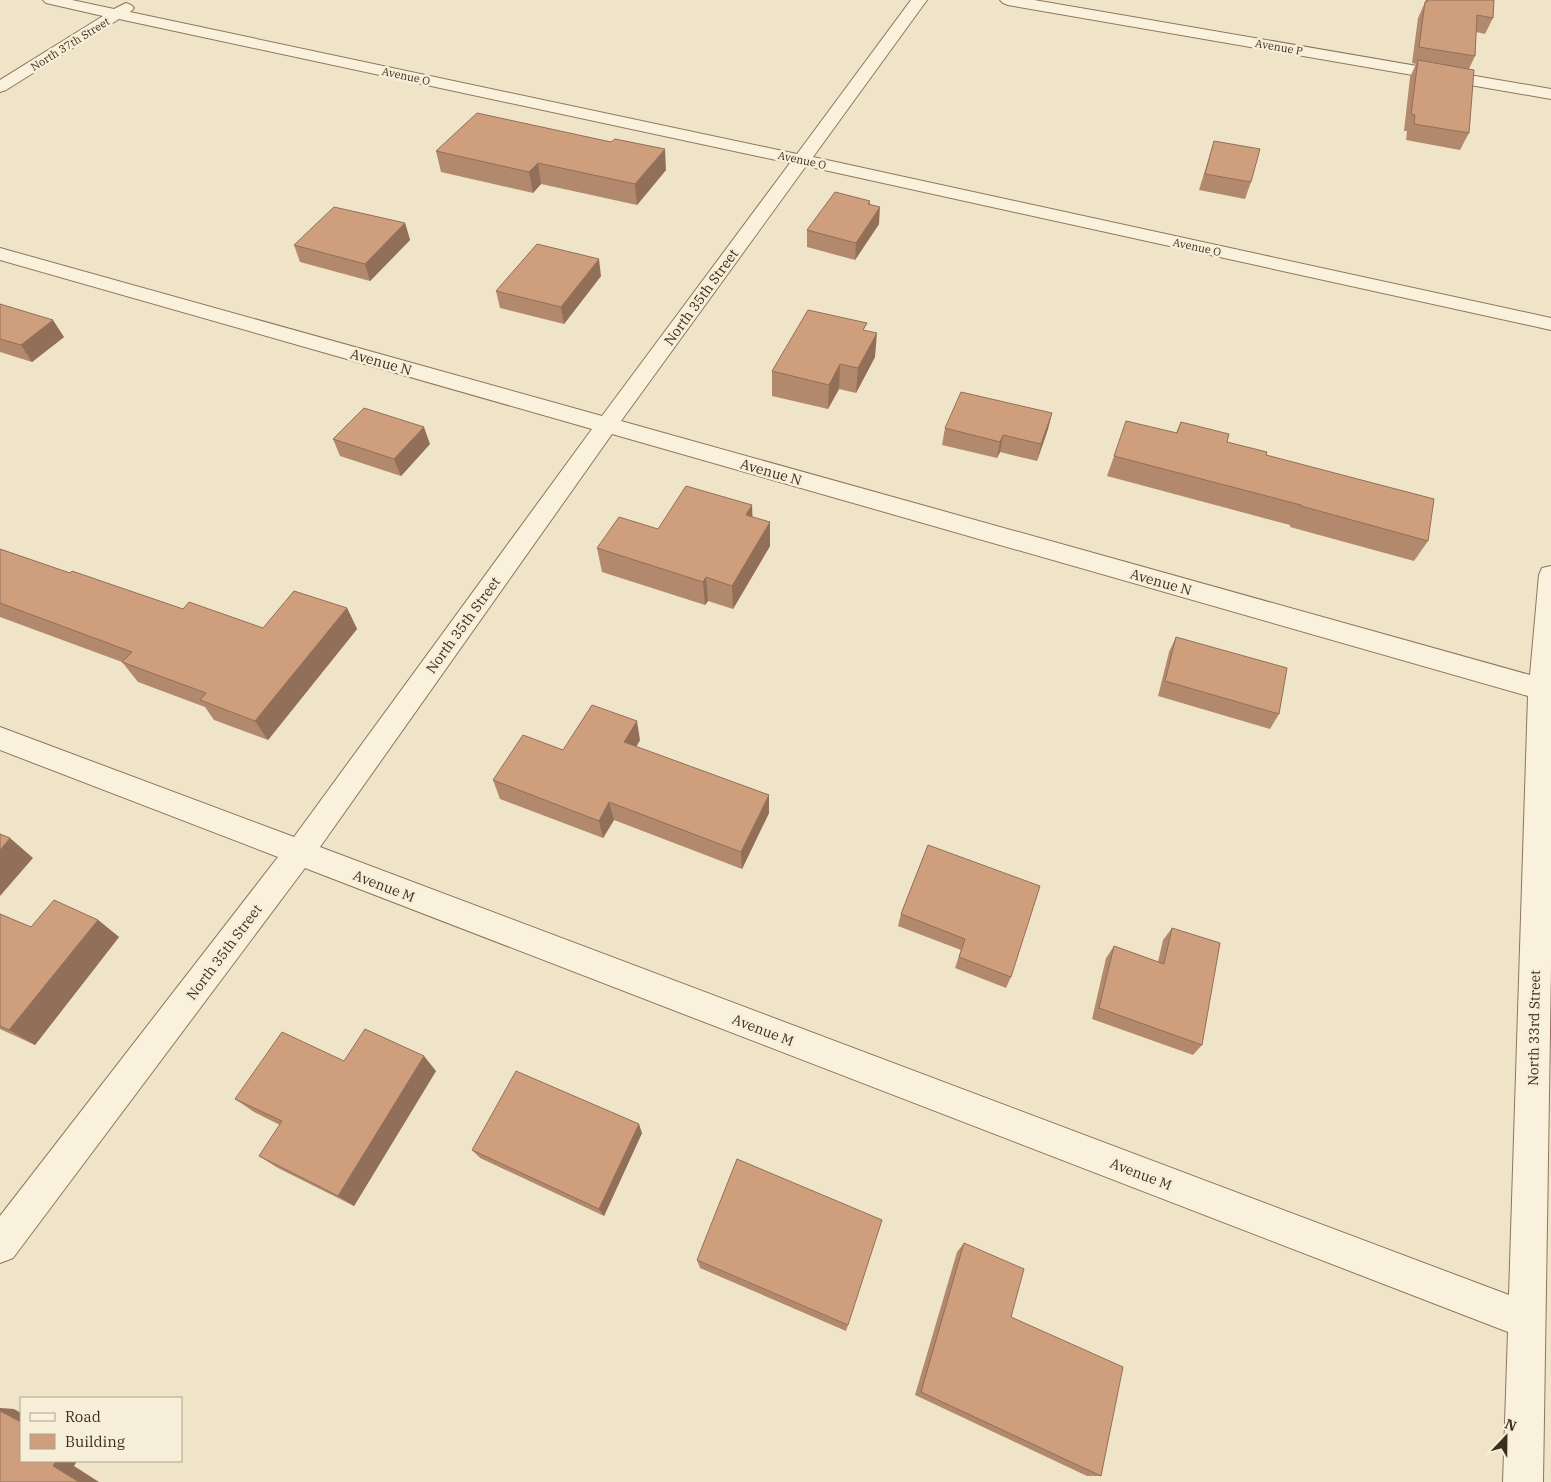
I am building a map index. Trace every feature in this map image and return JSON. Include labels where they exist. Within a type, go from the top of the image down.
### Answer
[{"type":"street","name":"Avenue O","points":[[52,0],[802,160],[1551,324]]},
{"type":"street","name":"North 37th Street","points":[[0,88],[139,0]]},
{"type":"street","name":"North 35th Street","points":[[0,1245],[299,853],[606,426],[919,0]]},
{"type":"street","name":"Avenue P","points":[[1008,0],[1551,94]]},
{"type":"street","name":"Avenue N","points":[[0,254],[1542,689]]},
{"type":"street","name":"North 33rd Street","points":[[1523,1482],[1542,689],[1551,575]]},
{"type":"street","name":"Avenue M","points":[[0,738],[1526,1320]]},
{"type":"building","points":[[1427,0],[1494,0],[1493,18],[1477,15],[1475,56],[1419,47],[1425,2]]},
{"type":"building","points":[[1418,60],[1474,70],[1469,133],[1414,124],[1415,115],[1411,114]]},
{"type":"building","points":[[477,113],[611,142],[615,139],[665,149],[635,184],[538,163],[529,172],[436,151]]},
{"type":"building","points":[[1214,141],[1260,149],[1251,182],[1205,174]]},
{"type":"building","points":[[835,192],[870,201],[868,204],[880,207],[856,243],[807,230]]},
{"type":"building","points":[[334,207],[405,223],[365,264],[294,245]]},
{"type":"building","points":[[537,244],[599,259],[561,307],[496,291]]},
{"type":"building","points":[[0,304],[53,320],[21,345],[0,339]]},
{"type":"building","points":[[808,310],[867,323],[863,330],[877,333],[858,368],[840,364],[829,385],[772,371]]},
{"type":"building","points":[[961,392],[1052,413],[1041,444],[1003,435],[1000,442],[945,428]]},
{"type":"building","points":[[364,408],[424,427],[394,459],[333,439]]},
{"type":"building","points":[[1126,421],[1177,433],[1181,422],[1229,434],[1227,442],[1267,452],[1266,455],[1434,499],[1428,541],[1301,505],[1114,456]]},
{"type":"building","points":[[686,486],[752,505],[746,515],[770,522],[732,586],[706,577],[703,582],[597,548],[619,517],[658,529]]},
{"type":"building","points":[[0,549],[70,573],[72,571],[183,609],[189,602],[263,628],[294,591],[347,608],[255,721],[200,700],[206,693],[122,662],[132,652],[0,603]]},
{"type":"building","points":[[1176,637],[1287,668],[1279,714],[1165,681]]},
{"type":"building","points":[[592,705],[637,721],[624,742],[769,795],[741,852],[609,802],[599,821],[493,780],[523,735],[563,750]]},
{"type":"building","points":[[0,834],[10,838],[0,850]]},
{"type":"building","points":[[928,845],[1040,886],[1011,977],[959,957],[965,939],[901,914]]},
{"type":"building","points":[[54,900],[98,920],[9,1030],[0,1026],[0,914],[31,927]]},
{"type":"building","points":[[1172,928],[1220,943],[1202,1045],[1099,1008],[1114,946],[1164,964]]},
{"type":"building","points":[[365,1029],[424,1056],[338,1196],[259,1156],[282,1121],[235,1099],[282,1032],[344,1061]]},
{"type":"building","points":[[516,1071],[639,1124],[599,1209],[472,1150]]},
{"type":"building","points":[[737,1159],[882,1220],[848,1325],[697,1260]]},
{"type":"building","points":[[964,1243],[1024,1269],[1011,1317],[1123,1367],[1101,1476],[921,1392]]},
{"type":"building","points":[[0,1411],[20,1421],[20,1462],[55,1462],[53,1466],[79,1482],[0,1482]]}]
